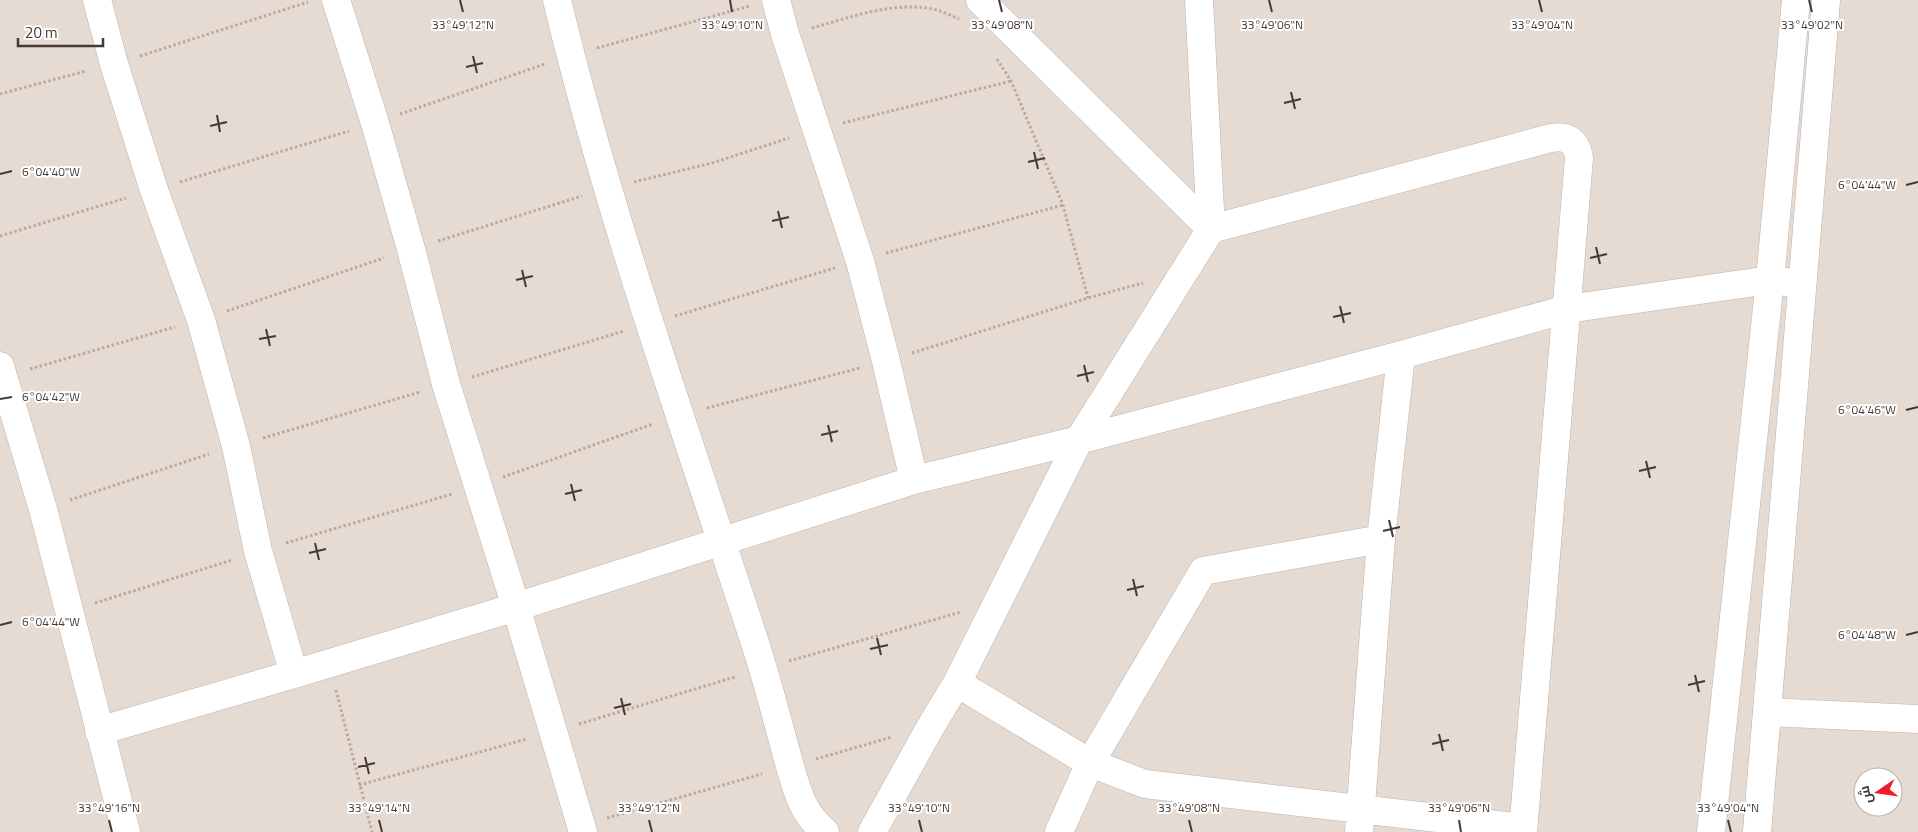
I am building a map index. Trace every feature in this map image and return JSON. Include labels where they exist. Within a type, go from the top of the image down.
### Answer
[{"type":"street","points":[[97,0],[114,64],[154,190],[201,320],[236,446],[258,551],[294,674]]},
{"type":"street","points":[[336,0],[411,249],[446,384],[516,606],[582,828]]},
{"type":"street","points":[[557,0],[570,55],[608,188],[679,415],[763,668],[790,766],[803,804],[818,826],[825,832]]},
{"type":"street","points":[[776,0],[785,34],[860,261],[914,480]]},
{"type":"street","points":[[980,0],[1211,229]]},
{"type":"street","points":[[872,832],[957,683],[1079,440],[1211,229],[1199,0]]},
{"type":"street","points":[[1711,832],[1770,280],[1796,0]]},
{"type":"street","points":[[1757,832],[1826,0]]},
{"type":"street","points":[[957,683],[1090,763],[1145,784],[1360,821],[1523,830],[1567,309],[1579,158],[1578,148],[1571,140],[1562,136],[1211,229]]},
{"type":"street","points":[[99,731],[516,606],[914,480],[1079,440],[1402,355],[1567,309],[1770,280],[1802,284]]},
{"type":"street","points":[[1360,821],[1381,539],[1402,355]]},
{"type":"street","points":[[1,371],[44,509],[126,832]]},
{"type":"street","points":[[1059,832],[1090,763],[1203,572],[1381,539]]},
{"type":"street","points":[[1766,712],[1918,719]]},
{"type":"path","points":[[0,94],[114,64],[314,0]]},
{"type":"path","points":[[785,34],[883,9],[938,10],[959,19],[965,24]]},
{"type":"path","points":[[995,56],[1011,81],[1063,205],[1088,298]]},
{"type":"path","points":[[1,371],[201,320],[411,249],[608,188],[712,163],[817,130],[1011,81]]},
{"type":"path","points":[[44,509],[236,446],[860,261],[1063,205]]},
{"type":"path","points":[[70,610],[258,551],[477,486],[679,415],[886,361],[1088,298],[1183,272]]},
{"type":"path","points":[[359,785],[552,732],[763,668],[996,603]]},
{"type":"path","points":[[329,663],[372,832]]},
{"type":"path","points":[[582,828],[931,726]]},
{"type":"shaded area","points":[[0,0],[1918,0],[1918,832],[0,832]]}]
